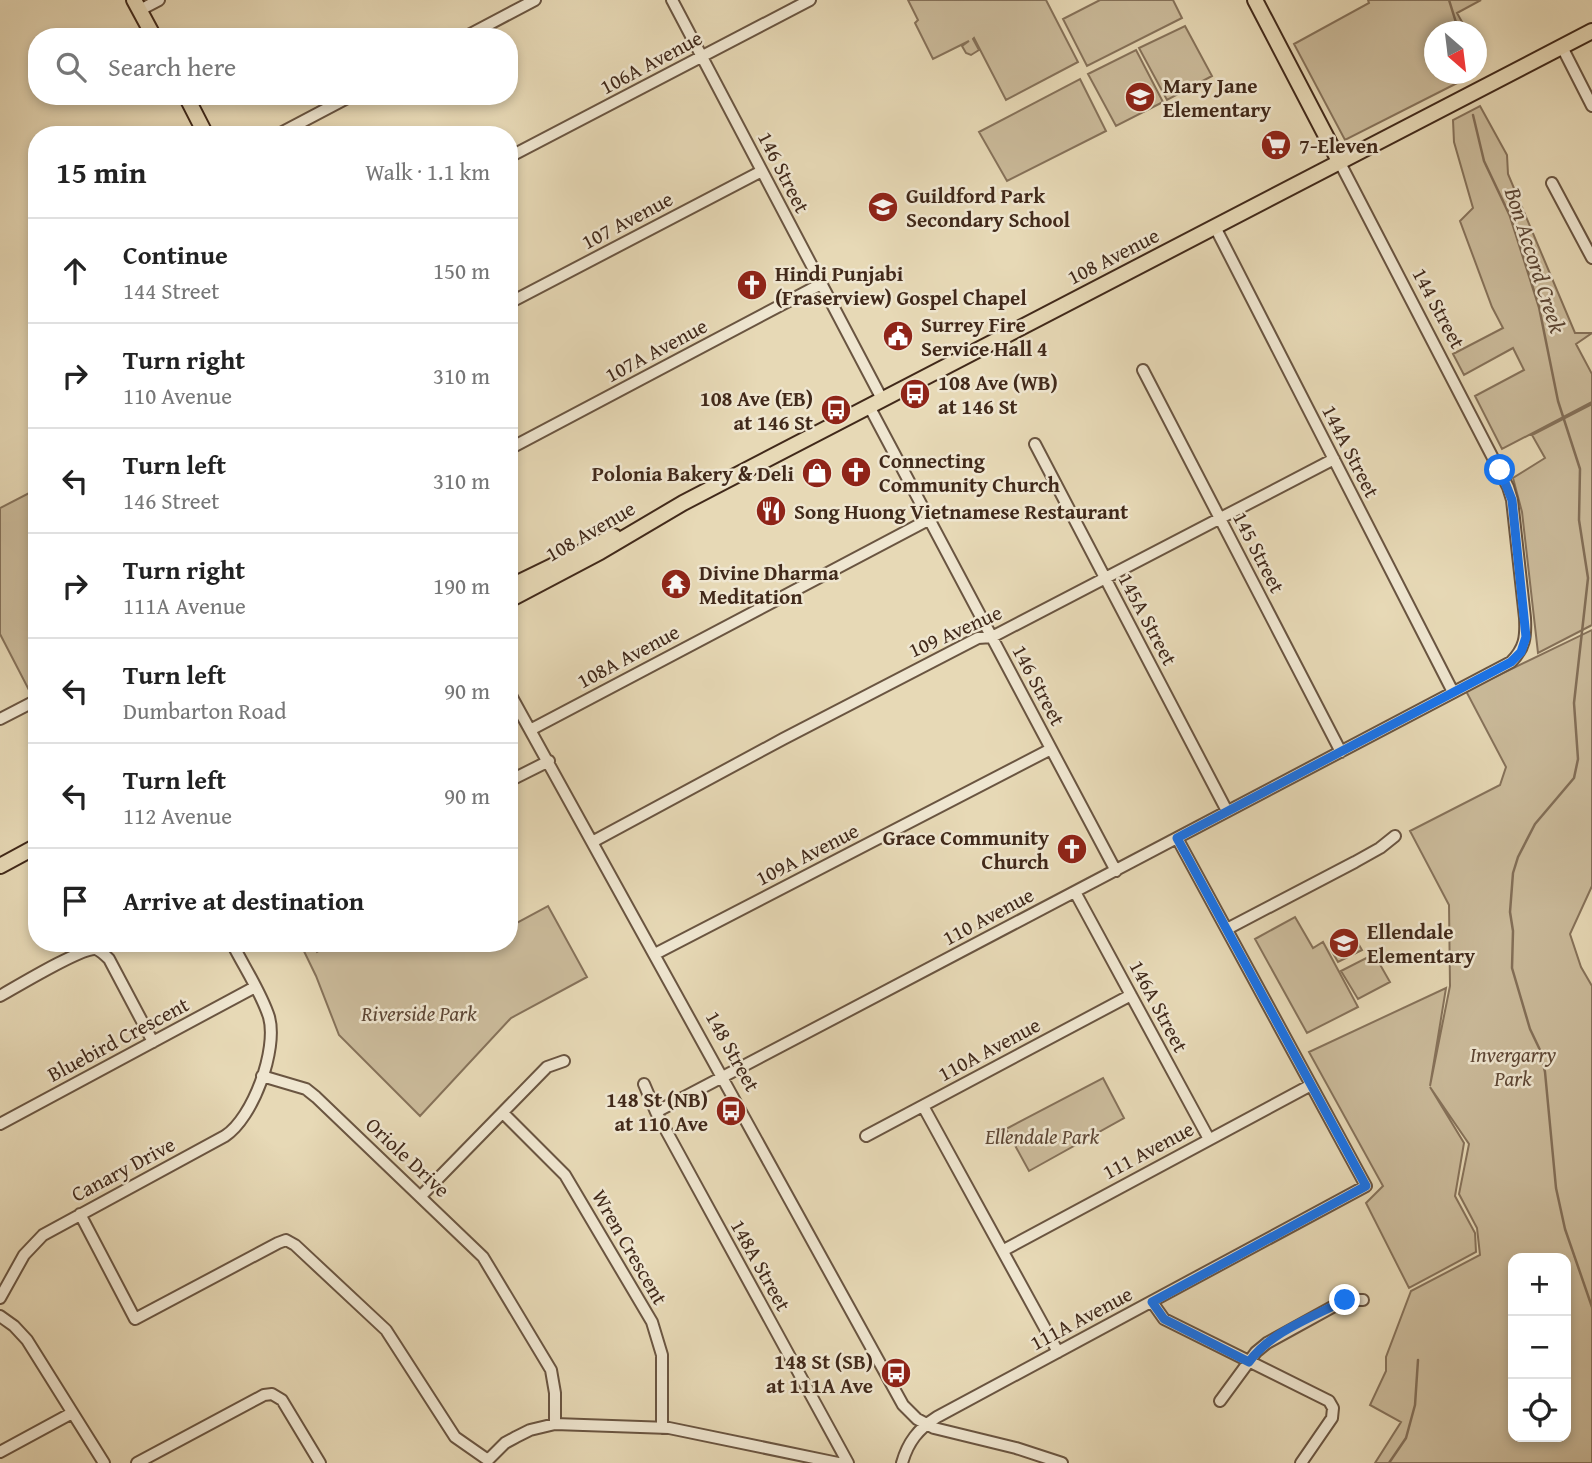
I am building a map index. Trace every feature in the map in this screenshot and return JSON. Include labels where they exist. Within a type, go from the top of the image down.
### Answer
[{"type":"main road","name":"144 Street","points":[[1255,0],[1339,161]]},
{"type":"main road","points":[[137,5],[149,28]]},
{"type":"main road","name":"108 Avenue","points":[[518,595],[600,552],[654,519],[1592,31]]},
{"type":"main road","points":[[191,105],[201,126]]},
{"type":"main road","name":"108 Avenue","points":[[518,582],[596,543],[654,519]]},
{"type":"main road","points":[[0,866],[28,851]]},
{"type":"street","points":[[137,5],[159,0]]},
{"type":"street","points":[[482,28],[535,0]]},
{"type":"street","name":"146 Street","points":[[672,0],[821,285],[929,520],[1116,871]]},
{"type":"street","name":"106A Avenue","points":[[518,152],[810,0]]},
{"type":"street","points":[[1562,47],[1592,106]]},
{"type":"street","points":[[294,126],[334,105]]},
{"type":"street","name":"144 Street","points":[[1339,161],[1508,488],[1512,500],[1525,618],[1526,637],[1521,652]]},
{"type":"street","name":"107 Avenue","points":[[518,298],[762,171]]},
{"type":"street","points":[[1552,183],[1592,258]]},
{"type":"street","name":"144A Street","points":[[1215,227],[1453,692]]},
{"type":"street","name":"107A Avenue","points":[[518,444],[821,285]]},
{"type":"street","name":"145 Street","points":[[1143,370],[1341,752]]},
{"type":"street","name":"145A Street","points":[[1035,444],[1227,811]]},
{"type":"street","name":"109 Avenue","points":[[594,841],[782,739],[978,638],[992,637],[1334,459]]},
{"type":"street","name":"108A Avenue","points":[[532,729],[929,520]]},
{"type":"street","name":"110 Avenue","points":[[656,1112],[1511,662],[1521,652]]},
{"type":"street","points":[[0,719],[28,705]]},
{"type":"street","name":"148 Street","points":[[518,706],[898,1397],[909,1412],[925,1424]]},
{"type":"street","name":"109A Avenue","points":[[655,954],[1051,749]]},
{"type":"street","points":[[518,776],[549,761]]},
{"type":"street","points":[[1227,929],[1355,862],[1395,836]]},
{"type":"street","points":[[1177,838],[1311,1084]]},
{"type":"street","name":"146A Street","points":[[1075,892],[1209,1139]]},
{"type":"street","points":[[0,996],[84,952]]},
{"type":"street","points":[[101,952],[109,959],[153,1042]]},
{"type":"street","points":[[237,952],[265,1006],[271,1026],[262,1076]]},
{"type":"street","name":"Bluebird Crescent","points":[[0,1124],[255,987]]},
{"type":"street","name":"110A Avenue","points":[[866,1136],[1131,995]]},
{"type":"street","points":[[421,1196],[547,1067],[565,1061]]},
{"type":"street","name":"Oriole Drive","points":[[262,1076],[306,1089],[483,1257],[545,1356],[554,1381],[555,1424]]},
{"type":"street","name":"Canary Drive","points":[[0,1298],[24,1255],[34,1242],[50,1230],[232,1131],[250,1109],[262,1076]]},
{"type":"street","name":"148A Street","points":[[643,1084],[848,1463]]},
{"type":"street","name":"111 Avenue","points":[[1003,1250],[1311,1084]]},
{"type":"street","name":"111A Avenue","points":[[925,1424],[1366,1186],[1311,1084]]},
{"type":"street","points":[[923,1106],[1058,1352]]},
{"type":"street","name":"Wren Crescent","points":[[503,1113],[565,1175],[652,1322],[662,1355],[662,1428]]},
{"type":"street","points":[[80,1214],[135,1319],[278,1243],[286,1240],[295,1245],[386,1330],[455,1437],[488,1462],[505,1443],[530,1430],[555,1424],[662,1428],[838,1463]]},
{"type":"street","points":[[1220,1401],[1256,1352],[1271,1340],[1345,1300],[1363,1300]]},
{"type":"street","points":[[1152,1302],[1164,1319],[1324,1397],[1331,1403],[1334,1412],[1332,1418],[1301,1463]]},
{"type":"street","points":[[0,1316],[27,1340],[104,1463]]},
{"type":"street","points":[[137,1463],[264,1395],[272,1394],[282,1400],[320,1463]]},
{"type":"street","points":[[0,1452],[72,1413]]},
{"type":"street","points":[[902,1463],[910,1441],[925,1424],[1062,1463]]},
{"type":"green space","points":[[908,0],[1046,0],[1078,62],[1006,100],[974,38],[979,50],[971,55],[966,53],[962,46],[969,41],[933,59],[915,23],[918,20]]},
{"type":"green space","points":[[1100,0],[1173,0],[1182,18],[1087,66],[1063,19]]},
{"type":"green space","points":[[1368,0],[1481,0],[1457,13],[1461,21],[1424,21],[1424,84],[1455,84],[1345,140],[1294,44],[1369,3]]},
{"type":"green space","points":[[1185,26],[1212,76],[1167,100],[1139,48]]},
{"type":"green space","points":[[1136,50],[1163,102],[1116,126],[1088,74]]},
{"type":"green space","points":[[1080,79],[1106,131],[1007,181],[979,132]]},
{"type":"green space","points":[[1480,106],[1507,155],[1508,174],[1575,333],[1592,333],[1576,344],[1592,374],[1592,402],[1502,449],[1475,396],[1524,370],[1513,348],[1464,375],[1453,354],[1503,328],[1492,307],[1460,221],[1473,208],[1454,142],[1453,120]]},
{"type":"green space","points":[[1592,404],[1592,625],[1538,653],[1522,512],[1513,478],[1545,458],[1532,435]]},
{"type":"green space","points":[[28,494],[28,688],[0,634],[0,508]]},
{"type":"green space","name":"Invergarry Park","points":[[1592,630],[1592,886],[1570,934],[1581,967],[1592,986],[1592,1463],[1375,1463],[1401,1422],[1370,1405],[1386,1371],[1386,1357],[1411,1291],[1480,1255],[1477,1228],[1459,1194],[1469,1144],[1430,1087],[1464,1143],[1455,1196],[1475,1233],[1476,1252],[1409,1288],[1366,1203],[1383,1186],[1309,1052],[1446,988],[1430,1086],[1450,986],[1449,905],[1410,831],[1500,785],[1506,767],[1466,691]]},
{"type":"green space","name":"Riverside Park","points":[[548,906],[587,977],[511,1018],[420,1116],[339,1035],[304,952],[518,952],[518,922]]},
{"type":"green space","points":[[1295,917],[1313,948],[1323,942],[1358,1007],[1307,1033],[1255,939]]},
{"type":"green space","points":[[1355,938],[1362,950],[1338,962],[1331,950]]},
{"type":"green space","points":[[1374,954],[1390,982],[1358,999],[1341,971]]},
{"type":"green space","name":"Ellendale Park","points":[[1103,1078],[1124,1118],[1029,1171],[1006,1129]]},
{"type":"waterway","name":"Bon Accord Creek","points":[[1449,0],[1456,21]]},
{"type":"waterway","name":"Bon Accord Creek","points":[[1473,115],[1484,161],[1510,216],[1539,307],[1558,401],[1580,469],[1579,520],[1588,578],[1574,703],[1578,759],[1574,778],[1535,824],[1518,857],[1513,873],[1510,912],[1513,931],[1512,968],[1545,1072],[1556,1188],[1565,1229],[1592,1307]]},
{"type":"waterway","points":[[1389,1463],[1406,1438],[1415,1405],[1418,1360]]},
{"type":"place","name":"Mary Jane Elementary","points":[[1140,97]]},
{"type":"place","name":"7-Eleven","points":[[1276,145]]},
{"type":"place","name":"Guildford Park Secondary School","points":[[883,207]]},
{"type":"place","name":"Hindi Punjabi (Fraserview) Gospel Chapel","points":[[752,285]]},
{"type":"place","name":"Surrey Fire Service Hall 4","points":[[898,336]]},
{"type":"place","name":"108 Ave (WB) at 146 St","points":[[915,394]]},
{"type":"place","name":"108 Ave (EB) at 146 St","points":[[836,410]]},
{"type":"place","name":"Connecting Community Church","points":[[856,472]]},
{"type":"place","name":"Polonia Bakery & Deli","points":[[817,473]]},
{"type":"place","name":"Song Huong Vietnamese Restaurant","points":[[771,511]]},
{"type":"place","name":"Divine Dharma Meditation","points":[[676,584]]},
{"type":"place","name":"Grace Community Church","points":[[1072,849]]},
{"type":"place","name":"Ellendale Elementary","points":[[1344,943]]},
{"type":"place","name":"148 St (NB) at 110 Ave","points":[[731,1111]]},
{"type":"place","name":"148 St (SB) at 111A Ave","points":[[896,1373]]},
{"type":"route","points":[[1345,1300],[1269,1341],[1249,1362],[1164,1319],[1152,1302],[1366,1186],[1177,838],[1511,662],[1521,652],[1526,637],[1525,618],[1512,500],[1500,470]]}]
